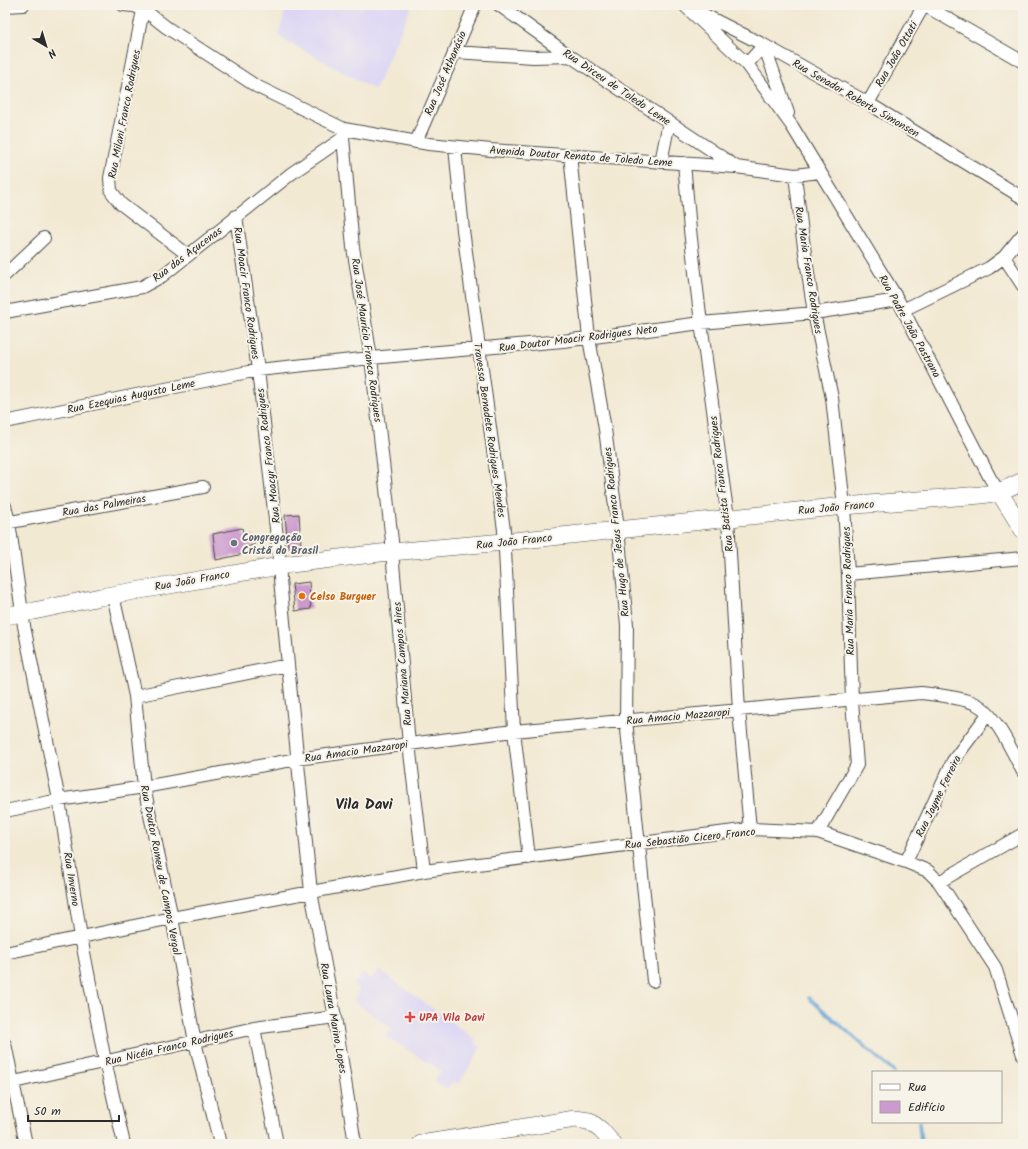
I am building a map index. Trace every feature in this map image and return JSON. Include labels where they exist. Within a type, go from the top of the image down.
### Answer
[{"type":"street","points":[[5,6],[23,5]]},
{"type":"street","points":[[123,5],[143,7]]},
{"type":"street","name":"Rua José Athanásio","points":[[416,142],[475,5]]},
{"type":"street","name":"Rua Dirceu de Toledo Leme","points":[[499,5],[570,56],[736,167]]},
{"type":"street","name":"Rua Senador Roberto Simonsen","points":[[685,5],[764,45],[868,103],[1023,198]]},
{"type":"street","name":"Rua Padre João Pastrana","points":[[685,5],[747,64],[792,126],[901,305],[990,478],[1023,530]]},
{"type":"street","points":[[924,5],[1023,62]]},
{"type":"street","name":"Rua João Ottati","points":[[868,103],[924,5]]},
{"type":"street","name":"Avenida Doutor Renato de Toledo Leme","points":[[143,7],[166,27],[256,86],[343,133],[455,147],[736,167],[795,175],[820,172]]},
{"type":"street","name":"Rua Milani Franco Rodrigues","points":[[143,7],[110,178],[111,191],[121,204],[188,255]]},
{"type":"street","points":[[747,64],[764,45]]},
{"type":"street","name":"Rua Padre João Pastrana","points":[[764,45],[792,126]]},
{"type":"street","points":[[454,52],[533,57],[570,56]]},
{"type":"street","points":[[661,162],[669,122]]},
{"type":"street","name":"Rua das Açucenas","points":[[5,312],[142,286],[162,276],[236,216],[343,133]]},
{"type":"street","name":"Rua José Maurício Franco Rodrigues","points":[[343,133],[353,247],[371,358],[392,552]]},
{"type":"street","name":"Travessa Bernadete Rodrigues Mendes","points":[[455,147],[463,230],[478,349],[504,530],[514,731],[529,858]]},
{"type":"street","name":"Rua Hugo de Jesus Franco Rodrigues","points":[[570,155],[589,338],[605,429],[618,529],[626,625],[626,720],[653,981]]},
{"type":"street","name":"Rua Batista Franco Rodrigues","points":[[684,163],[701,323],[728,518],[739,711],[750,830]]},
{"type":"street","name":"Rua Maria Franco Rodrigues","points":[[795,175],[814,312],[832,398],[844,506],[848,574],[852,701],[857,765],[818,832]]},
{"type":"street","name":"Rua Moacir Franco Rodrigues","points":[[236,216],[258,370]]},
{"type":"street","name":"Rua Doutor Moacir Rodrigues Neto","points":[[258,370],[589,338],[701,323],[901,305],[989,268],[1004,257],[1023,234]]},
{"type":"street","points":[[5,275],[44,238]]},
{"type":"street","points":[[1004,257],[1023,286]]},
{"type":"street","name":"Rua Ezequias Augusto Leme","points":[[5,422],[258,370]]},
{"type":"street","name":"Rua Moacyr Franco Rodrigues","points":[[258,370],[280,565],[280,579],[297,759]]},
{"type":"street","name":"Rua João Franco","points":[[5,616],[113,594],[280,565],[392,552],[504,542],[844,506],[982,495],[999,492],[1023,480]]},
{"type":"street","name":"Rua das Palmeiras","points":[[7,522],[203,487]]},
{"type":"street","name":"Rua Inverno","points":[[5,506],[22,613],[59,800],[82,937],[124,1144]]},
{"type":"street","name":"Rua Mariana Campos Aires","points":[[392,552],[409,744],[424,871]]},
{"type":"street","points":[[848,574],[1023,558]]},
{"type":"street","name":"Rua Doutor Romeu de Campos Vergal","points":[[113,594],[135,696],[144,787],[172,918],[195,1042],[220,1144]]},
{"type":"street","points":[[135,696],[288,665]]},
{"type":"street","name":"Rua Amacio Mazzaropi","points":[[5,811],[59,800],[144,787],[297,759],[409,744],[514,731],[852,701],[921,693],[951,697],[976,704],[988,714],[1001,731],[1023,772]]},
{"type":"street","name":"Rua Jayme Ferreira","points":[[906,862],[952,761],[988,714]]},
{"type":"street","name":"Rua Laura Marino Lopes","points":[[297,759],[311,892],[335,1017],[355,1144]]},
{"type":"street","name":"Rua Sebastião Cicero Franco","points":[[5,953],[172,918],[424,871],[750,830],[818,832],[928,871],[939,882],[995,967],[1023,1055]]},
{"type":"street","points":[[939,882],[1023,834]]},
{"type":"street","name":"Rua Nicéia Franco Rodrigues","points":[[9,1083],[254,1028],[335,1017]]},
{"type":"street","points":[[254,1028],[277,1144]]},
{"type":"street","points":[[5,1044],[9,1083],[26,1144]]},
{"type":"street","points":[[420,1144],[575,1119],[588,1121],[601,1130],[613,1144]]},
{"type":"shaded area","points":[[287,5],[412,5],[375,90],[278,36]]},
{"type":"shaded area","name":"UPA Vila Davi","points":[[379,970],[476,1040],[475,1043],[481,1047],[459,1084],[453,1081],[447,1089],[433,1080],[442,1071],[385,1036],[392,1029],[353,1001],[359,990],[353,984],[363,973],[371,979]]},
{"type":"building","points":[[299,514],[301,545],[288,548],[285,515]]},
{"type":"building","name":"Congregação Cristã do Brasil","points":[[242,528],[244,536],[252,535],[254,540],[254,545],[246,547],[248,553],[216,560],[213,534]]},
{"type":"building","name":"Celso Burguer","points":[[309,582],[311,609],[295,611],[292,584]]},
{"type":"waterway","points":[[809,998],[893,1071]]},
{"type":"waterway","points":[[919,1123],[921,1144]]},
{"type":"place","name":"Congregação Cristã do Brasil","points":[[234,543]]},
{"type":"place","name":"Celso Burguer","points":[[302,596]]},
{"type":"place","name":"UPA Vila Davi","points":[[410,1017]]},
{"type":"district","name":"Vila Davi","points":[[364,804]]}]
